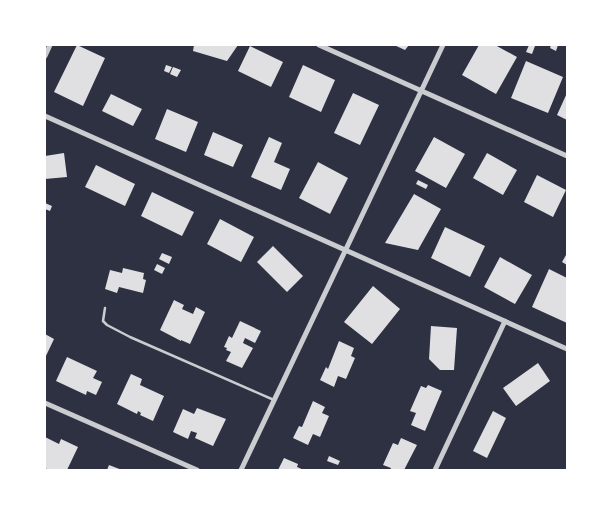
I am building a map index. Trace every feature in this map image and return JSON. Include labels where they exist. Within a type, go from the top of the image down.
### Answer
[{"type":"street","points":[[45,56],[50,45]]},
{"type":"street","points":[[319,45],[567,156]]},
{"type":"street","points":[[241,470],[443,45]]},
{"type":"street","points":[[45,116],[567,349]]},
{"type":"street","points":[[435,470],[505,321]]},
{"type":"street","points":[[45,402],[197,470]]},
{"type":"lane","points":[[105,308],[104,320],[107,325],[130,337],[274,400]]},
{"type":"building","points":[[77,45],[105,58],[83,106],[54,92]]},
{"type":"building","points":[[194,45],[238,45],[227,61],[193,51]]},
{"type":"building","points":[[394,45],[409,45],[405,50]]},
{"type":"building","points":[[479,45],[495,45],[517,57],[496,94],[462,75]]},
{"type":"building","points":[[529,45],[535,46],[532,54],[526,52]]},
{"type":"building","points":[[551,45],[558,45],[556,51],[550,48]]},
{"type":"building","points":[[250,46],[283,62],[271,87],[238,71]]},
{"type":"building","points":[[526,61],[563,77],[548,113],[511,98]]},
{"type":"building","points":[[166,65],[172,67],[169,73],[164,71]]},
{"type":"building","points":[[303,65],[335,80],[321,112],[289,97]]},
{"type":"building","points":[[173,67],[181,70],[177,77],[170,74]]},
{"type":"building","points":[[353,93],[379,105],[360,145],[334,133]]},
{"type":"building","points":[[567,93],[567,120],[557,115]]},
{"type":"building","points":[[111,94],[142,109],[133,126],[102,111]]},
{"type":"building","points":[[167,109],[198,122],[186,152],[155,139]]},
{"type":"building","points":[[213,132],[243,145],[233,167],[204,155]]},
{"type":"building","points":[[269,137],[282,143],[274,162],[290,169],[281,190],[251,177]]},
{"type":"building","points":[[434,137],[465,154],[446,188],[415,171]]},
{"type":"building","points":[[64,153],[67,177],[45,179],[45,156]]},
{"type":"building","points":[[487,153],[517,170],[503,195],[473,178]]},
{"type":"building","points":[[318,162],[348,178],[330,214],[299,198]]},
{"type":"building","points":[[96,165],[135,184],[125,206],[85,187]]},
{"type":"building","points":[[537,175],[566,190],[553,217],[524,202]]},
{"type":"building","points":[[418,180],[428,185],[426,189],[416,184]]},
{"type":"building","points":[[152,192],[194,212],[182,236],[141,216]]},
{"type":"building","points":[[414,194],[441,209],[418,250],[385,243]]},
{"type":"building","points":[[45,203],[52,206],[50,211],[45,209]]},
{"type":"building","points":[[220,219],[254,237],[241,262],[207,244]]},
{"type":"building","points":[[445,227],[485,246],[470,277],[431,258]]},
{"type":"building","points":[[273,246],[303,276],[287,292],[257,262]]},
{"type":"building","points":[[162,253],[172,257],[169,264],[159,259]]},
{"type":"building","points":[[567,256],[567,265],[562,262]]},
{"type":"building","points":[[500,257],[532,275],[515,304],[484,287]]},
{"type":"building","points":[[157,264],[165,268],[162,274],[154,270]]},
{"type":"building","points":[[123,268],[144,273],[143,279],[146,280],[143,293],[119,287],[117,293],[105,289],[110,270],[122,273]]},
{"type":"building","points":[[549,269],[567,278],[567,323],[532,307]]},
{"type":"building","points":[[373,286],[400,309],[372,344],[344,322]]},
{"type":"building","points":[[174,300],[184,305],[182,309],[193,314],[196,307],[205,312],[190,344],[160,330]]},
{"type":"building","points":[[240,321],[261,331],[255,343],[245,338],[243,343],[253,348],[242,368],[226,361],[231,352],[224,347],[229,336],[232,338]]},
{"type":"building","points":[[431,326],[457,328],[454,370],[440,370],[429,359]]},
{"type":"building","points":[[45,334],[54,339],[45,358]]},
{"type":"building","points":[[339,341],[354,348],[351,356],[355,358],[346,379],[338,376],[334,387],[320,380],[326,367],[328,369]]},
{"type":"building","points":[[67,357],[97,371],[93,378],[102,382],[96,395],[87,391],[86,395],[56,381]]},
{"type":"building","points":[[538,363],[550,381],[516,406],[503,388]]},
{"type":"building","points":[[131,374],[142,379],[140,385],[164,396],[153,421],[140,415],[141,413],[138,411],[137,414],[117,404]]},
{"type":"building","points":[[428,385],[442,391],[425,431],[411,425],[416,413],[410,411],[421,386],[426,388]]},
{"type":"building","points":[[313,401],[325,407],[322,413],[329,416],[320,437],[313,434],[308,445],[293,438],[299,426],[302,427]]},
{"type":"building","points":[[197,408],[226,419],[213,446],[195,438],[197,433],[191,431],[188,439],[173,432],[183,409],[194,414]]},
{"type":"building","points":[[493,411],[506,418],[487,458],[473,451]]},
{"type":"building","points":[[45,437],[59,444],[61,439],[78,447],[67,470],[49,470],[45,468]]},
{"type":"building","points":[[401,438],[417,445],[404,470],[390,470],[391,468],[383,465],[393,443],[398,445]]},
{"type":"building","points":[[329,456],[340,461],[338,465],[327,461]]},
{"type":"building","points":[[284,458],[298,464],[297,467],[304,470],[278,470]]},
{"type":"building","points":[[109,465],[122,470],[107,470]]}]
